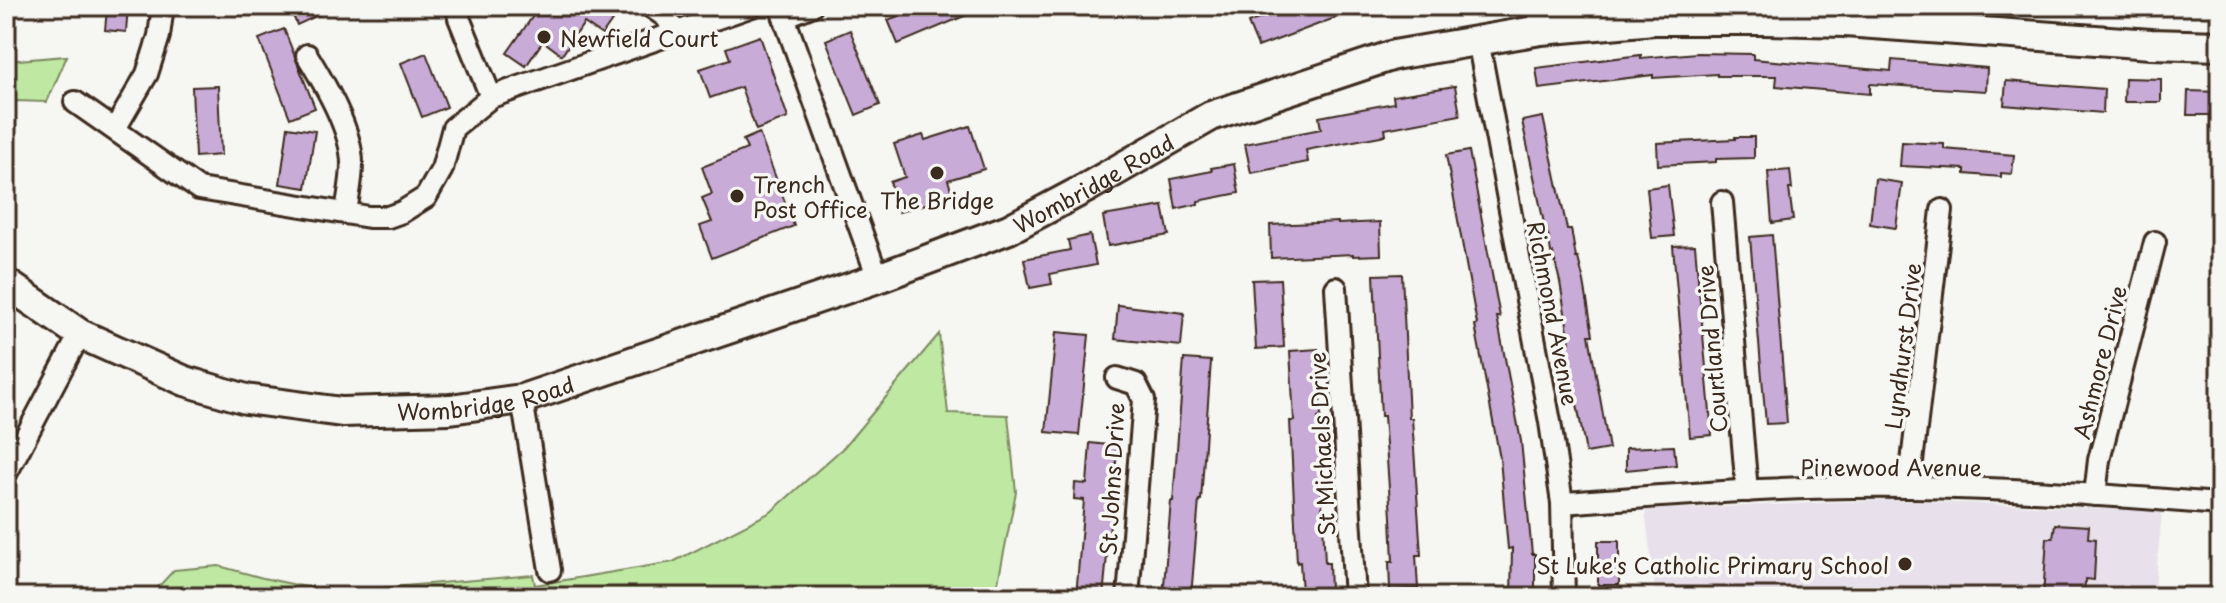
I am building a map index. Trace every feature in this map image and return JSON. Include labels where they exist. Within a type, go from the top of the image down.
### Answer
[{"type":"street","points":[[115,129],[147,74],[159,36],[163,6]]},
{"type":"street","points":[[457,6],[491,97]]},
{"type":"street","points":[[650,6],[666,17],[676,33]]},
{"type":"street","points":[[75,102],[199,189],[369,217],[388,217],[426,197],[442,169],[453,128],[491,97],[752,6]]},
{"type":"street","points":[[811,6],[782,11],[878,278]]},
{"type":"street","name":"Wombridge Road","points":[[6,283],[80,334],[185,381],[246,399],[342,412],[450,409],[522,399],[878,278],[1009,229],[1211,116],[1394,55],[1478,40],[1540,18],[1654,20],[1765,13],[1845,22],[2151,44],[2220,46]]},
{"type":"street","name":"Richmond Avenue","points":[[1478,40],[1550,422],[1562,503],[1564,597]]},
{"type":"street","points":[[307,55],[329,92],[352,161],[346,213]]},
{"type":"street","name":"Courtland Drive","points":[[1722,202],[1747,491]]},
{"type":"street","name":"Lyndhurst Drive","points":[[1909,487],[1942,210]]},
{"type":"street","name":"Ashmore Drive","points":[[2095,495],[2099,460],[2155,242]]},
{"type":"street","name":"St Michaels Drive","points":[[1336,288],[1355,597]]},
{"type":"street","points":[[6,474],[80,334]]},
{"type":"street","name":"St Johns Drive","points":[[1117,378],[1136,384],[1144,400],[1128,597]]},
{"type":"street","points":[[522,399],[550,570]]},
{"type":"street","name":"Pinewood Avenue","points":[[1562,503],[1747,491],[1909,487],[2220,504]]},
{"type":"shaded area","name":"St Luke's Catholic Primary School","points":[[1887,500],[2162,511],[2154,597],[1656,597],[1645,510]]},
{"type":"green space","points":[[67,56],[47,102],[15,101],[6,109],[6,61]]},
{"type":"green space","points":[[939,334],[948,413],[1008,415],[1016,492],[995,597],[149,597],[174,570],[219,566],[306,587],[345,591],[533,575],[535,585],[673,562],[771,512],[844,447]]},
{"type":"building","points":[[111,6],[128,6],[126,32],[105,30],[107,9],[110,10]]},
{"type":"building","points":[[289,6],[338,6],[297,25]]},
{"type":"building","name":"Newfield Court","points":[[540,6],[596,6],[614,18],[602,35],[584,23],[562,55],[543,41],[526,66],[507,53]]},
{"type":"building","points":[[923,6],[988,6],[898,44],[888,20]]},
{"type":"building","points":[[1291,6],[1364,7],[1258,47],[1248,23]]},
{"type":"building","points":[[284,29],[315,108],[290,118],[259,39]]},
{"type":"building","points":[[850,30],[880,105],[856,115],[826,40]]},
{"type":"building","points":[[760,36],[788,118],[756,130],[741,87],[710,98],[700,69],[730,59],[726,48]]},
{"type":"building","points":[[426,53],[447,107],[422,117],[401,63]]},
{"type":"building","points":[[1697,53],[1753,54],[1753,59],[1891,71],[1892,60],[1987,68],[1986,91],[1870,84],[1870,94],[1776,86],[1777,76],[1717,74],[1653,78],[1653,75],[1539,89],[1536,68],[1641,55],[1641,58]]},
{"type":"building","points":[[2125,78],[2161,79],[2161,102],[2124,102]]},
{"type":"building","points":[[2006,81],[2104,89],[2103,113],[2004,105]]},
{"type":"building","points":[[218,86],[221,155],[195,157],[192,87]]},
{"type":"building","points":[[1455,86],[1460,115],[1385,129],[1386,135],[1306,150],[1308,162],[1251,173],[1245,144],[1321,129],[1319,117],[1394,103],[1393,96]]},
{"type":"building","points":[[2188,91],[2220,92],[2220,115],[2187,115]]},
{"type":"building","points":[[1543,117],[1567,229],[1571,229],[1584,282],[1593,335],[1589,335],[1609,449],[1586,453],[1566,344],[1570,343],[1560,282],[1522,121]]},
{"type":"building","name":"The Bridge","points":[[970,126],[984,169],[948,180],[953,196],[899,212],[890,182],[905,177],[894,144],[923,135],[925,140]]},
{"type":"building","points":[[288,127],[315,131],[306,188],[280,184]]},
{"type":"building","points":[[759,133],[794,226],[712,258],[700,226],[712,222],[702,198],[712,194],[702,167],[747,149],[743,140]]},
{"type":"building","points":[[1754,137],[1754,158],[1658,165],[1657,143]]},
{"type":"building","points":[[1902,142],[1944,144],[1944,149],[2014,155],[2012,174],[2001,173],[2001,177],[1965,174],[1965,169],[1900,166]]},
{"type":"building","points":[[1469,151],[1521,441],[1532,554],[1535,554],[1535,597],[1511,597],[1512,548],[1508,549],[1500,459],[1446,155]]},
{"type":"building","points":[[1234,164],[1239,193],[1176,209],[1171,179]]},
{"type":"building","points":[[1790,170],[1793,220],[1772,223],[1768,172]]},
{"type":"building","points":[[1875,179],[1902,183],[1896,228],[1870,224]]},
{"type":"building","points":[[1668,185],[1674,236],[1652,238],[1647,188]]},
{"type":"building","points":[[1163,206],[1169,235],[1108,246],[1103,216]]},
{"type":"building","points":[[1380,222],[1381,255],[1271,258],[1270,225]]},
{"type":"building","points":[[1090,235],[1096,265],[1050,274],[1052,284],[1030,288],[1024,259],[1070,250],[1068,240]]},
{"type":"building","points":[[1772,235],[1787,423],[1766,424],[1750,237]]},
{"type":"building","points":[[1695,245],[1712,435],[1690,437],[1673,246]]},
{"type":"building","points":[[1402,274],[1409,418],[1412,418],[1421,555],[1416,555],[1418,589],[1390,590],[1389,562],[1393,562],[1391,517],[1384,416],[1381,416],[1374,275]]},
{"type":"building","points":[[1280,279],[1284,347],[1256,349],[1252,280]]},
{"type":"building","points":[[1118,305],[1184,313],[1181,346],[1115,339]]},
{"type":"building","points":[[1056,332],[1089,335],[1079,435],[1046,432]]},
{"type":"building","points":[[1318,349],[1325,563],[1329,563],[1330,591],[1302,593],[1300,562],[1297,563],[1290,351]]},
{"type":"building","points":[[1184,359],[1211,361],[1201,500],[1191,597],[1163,597],[1173,501]]},
{"type":"building","points":[[1090,443],[1117,446],[1113,514],[1103,597],[1076,597],[1084,500],[1074,499],[1075,483],[1087,484]]},
{"type":"building","points":[[1674,446],[1676,465],[1626,470],[1626,448]]},
{"type":"building","points":[[2055,524],[2089,526],[2088,538],[2096,539],[2094,580],[2085,579],[2084,597],[2043,597],[2047,538],[2053,538]]},
{"type":"building","points":[[1598,541],[1619,541],[1619,585],[1598,585]]},
{"type":"place","name":"Newfield Court","points":[[544,37]]},
{"type":"place","name":"The Bridge","points":[[937,173]]},
{"type":"place","name":"Trench Post Office","points":[[737,196]]},
{"type":"place","name":"St Luke's Catholic Primary School","points":[[1905,564]]}]
